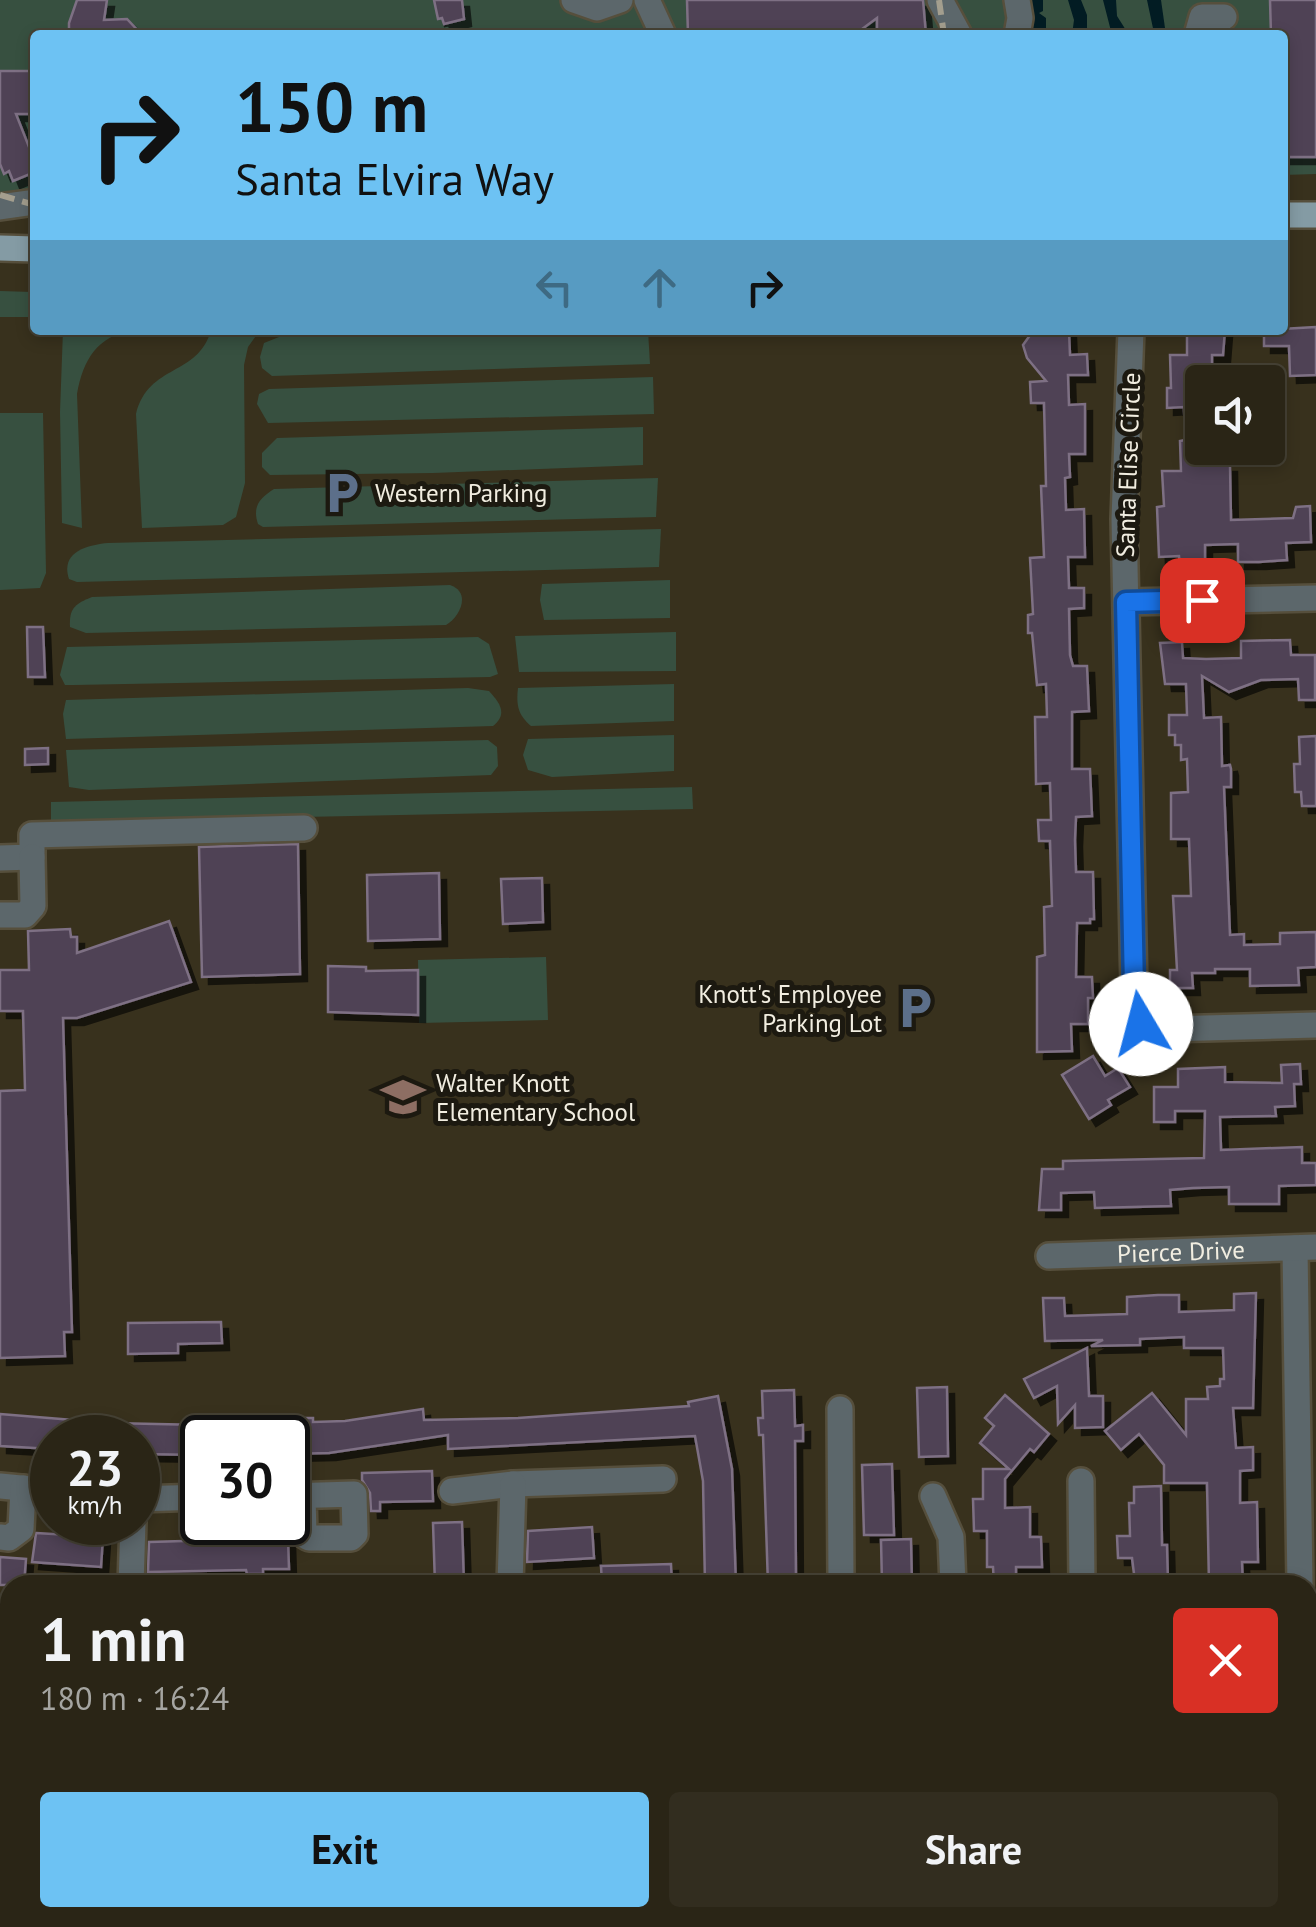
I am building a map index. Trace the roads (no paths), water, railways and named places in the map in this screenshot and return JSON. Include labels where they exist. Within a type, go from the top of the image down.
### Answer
[{"type":"main road","points":[[1288,216],[1316,214]]},
{"type":"main road","points":[[0,248],[30,249]]},
{"type":"street","points":[[574,0],[596,8],[620,0]]},
{"type":"street","points":[[647,0],[661,30]]},
{"type":"street","points":[[940,0],[943,30]]},
{"type":"street","points":[[940,0],[956,30]]},
{"type":"street","points":[[953,0],[968,30]]},
{"type":"street","points":[[1017,0],[1019,30]]},
{"type":"street","points":[[1198,30],[1202,17],[1222,22]]},
{"type":"street","points":[[0,207],[30,203]]},
{"type":"street","name":"Santa Elise Circle","points":[[1132,335],[1124,519],[1134,988],[1141,1024],[1166,1029],[1316,1025]]},
{"type":"street","points":[[1126,602],[1316,598]]},
{"type":"street","points":[[0,916],[25,915],[33,906],[32,835],[304,828]]},
{"type":"street","points":[[0,858],[32,858]]},
{"type":"street","points":[[1300,1575],[1305,1248]]},
{"type":"street","name":"Pierce Drive","points":[[1049,1256],[1305,1248]]},
{"type":"street","points":[[840,1409],[841,1575]]},
{"type":"street","points":[[452,1491],[513,1484],[663,1479]]},
{"type":"street","points":[[1080,1481],[1082,1575]]},
{"type":"street","points":[[510,1575],[513,1484]]},
{"type":"street","points":[[0,1537],[10,1538],[21,1529],[12,1487]]},
{"type":"street","points":[[354,1494],[355,1534],[351,1538],[308,1538],[295,1495],[354,1494]]},
{"type":"street","points":[[933,1496],[951,1536],[952,1575]]},
{"type":"street","points":[[131,1575],[133,1545]]},
{"type":"water","points":[[1031,0],[1043,0],[1043,11],[1039,13],[1046,18],[1046,30],[1033,30]]},
{"type":"water","points":[[1068,0],[1081,0],[1087,30],[1073,30]]},
{"type":"water","points":[[1103,0],[1116,0],[1117,16],[1126,30],[1111,30]]},
{"type":"water","points":[[1147,0],[1161,0],[1165,30],[1153,30]]},
{"type":"railway","points":[[939,0],[943,30]]},
{"type":"railway","points":[[0,195],[30,204]]},
{"type":"place","name":"Western Parking","points":[[342,493]]},
{"type":"place","name":"Knott's Employee Parking Lot","points":[[915,1008]]},
{"type":"place","name":"Walter Knott Elementary School","points":[[403,1097]]}]
